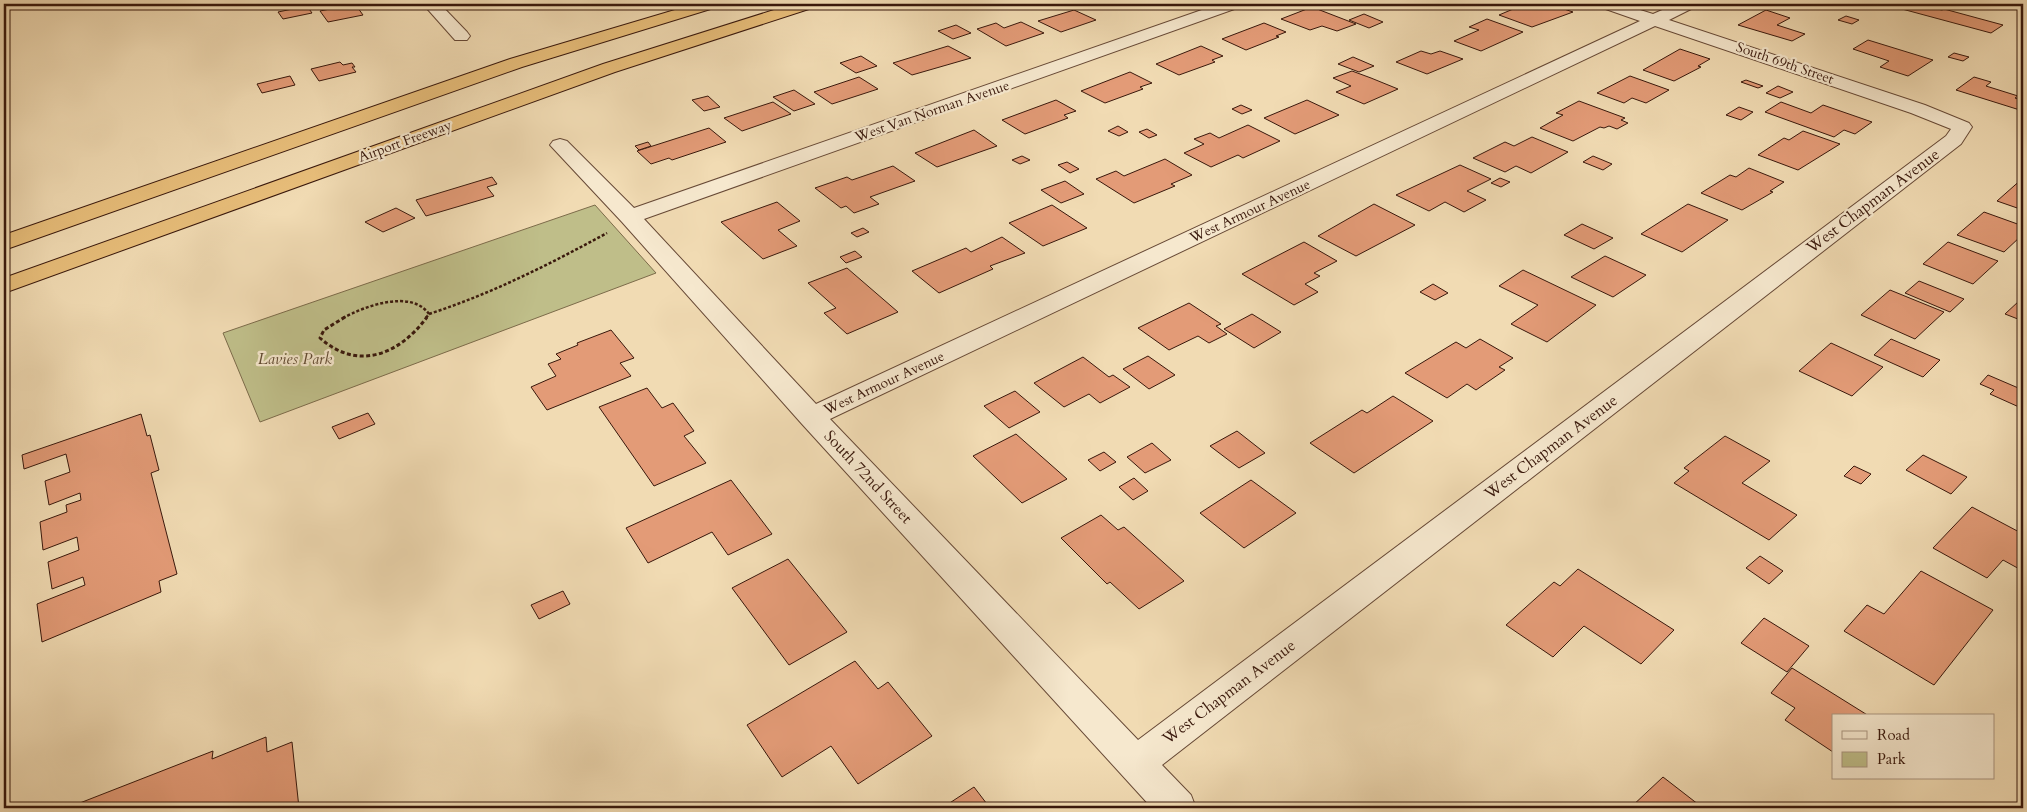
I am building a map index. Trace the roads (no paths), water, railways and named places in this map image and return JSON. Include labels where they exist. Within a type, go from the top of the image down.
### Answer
[{"type":"highway","points":[[4,243],[516,64],[711,4]]},
{"type":"highway","name":"Airport Freeway","points":[[4,286],[254,194],[609,68],[809,4]]},
{"type":"highway","points":[[4,223],[269,138],[356,120]]},
{"type":"highway","points":[[4,305],[101,267],[254,194]]},
{"type":"street","points":[[431,4],[461,36]]},
{"type":"street","name":"West Van Norman Avenue","points":[[630,217],[1234,4]]},
{"type":"street","name":"South 69th Street","points":[[1606,4],[1918,108],[1962,127]]},
{"type":"street","name":"West Armour Avenue","points":[[812,417],[1689,4]]},
{"type":"street","name":"West Chapman Avenue","points":[[1136,763],[1954,140],[1962,127]]},
{"type":"street","name":"South 72nd Street","points":[[560,145],[630,217],[812,417],[1177,808]]},
{"type":"park label","name":"Lavies Park","points":[[295,359]]}]
